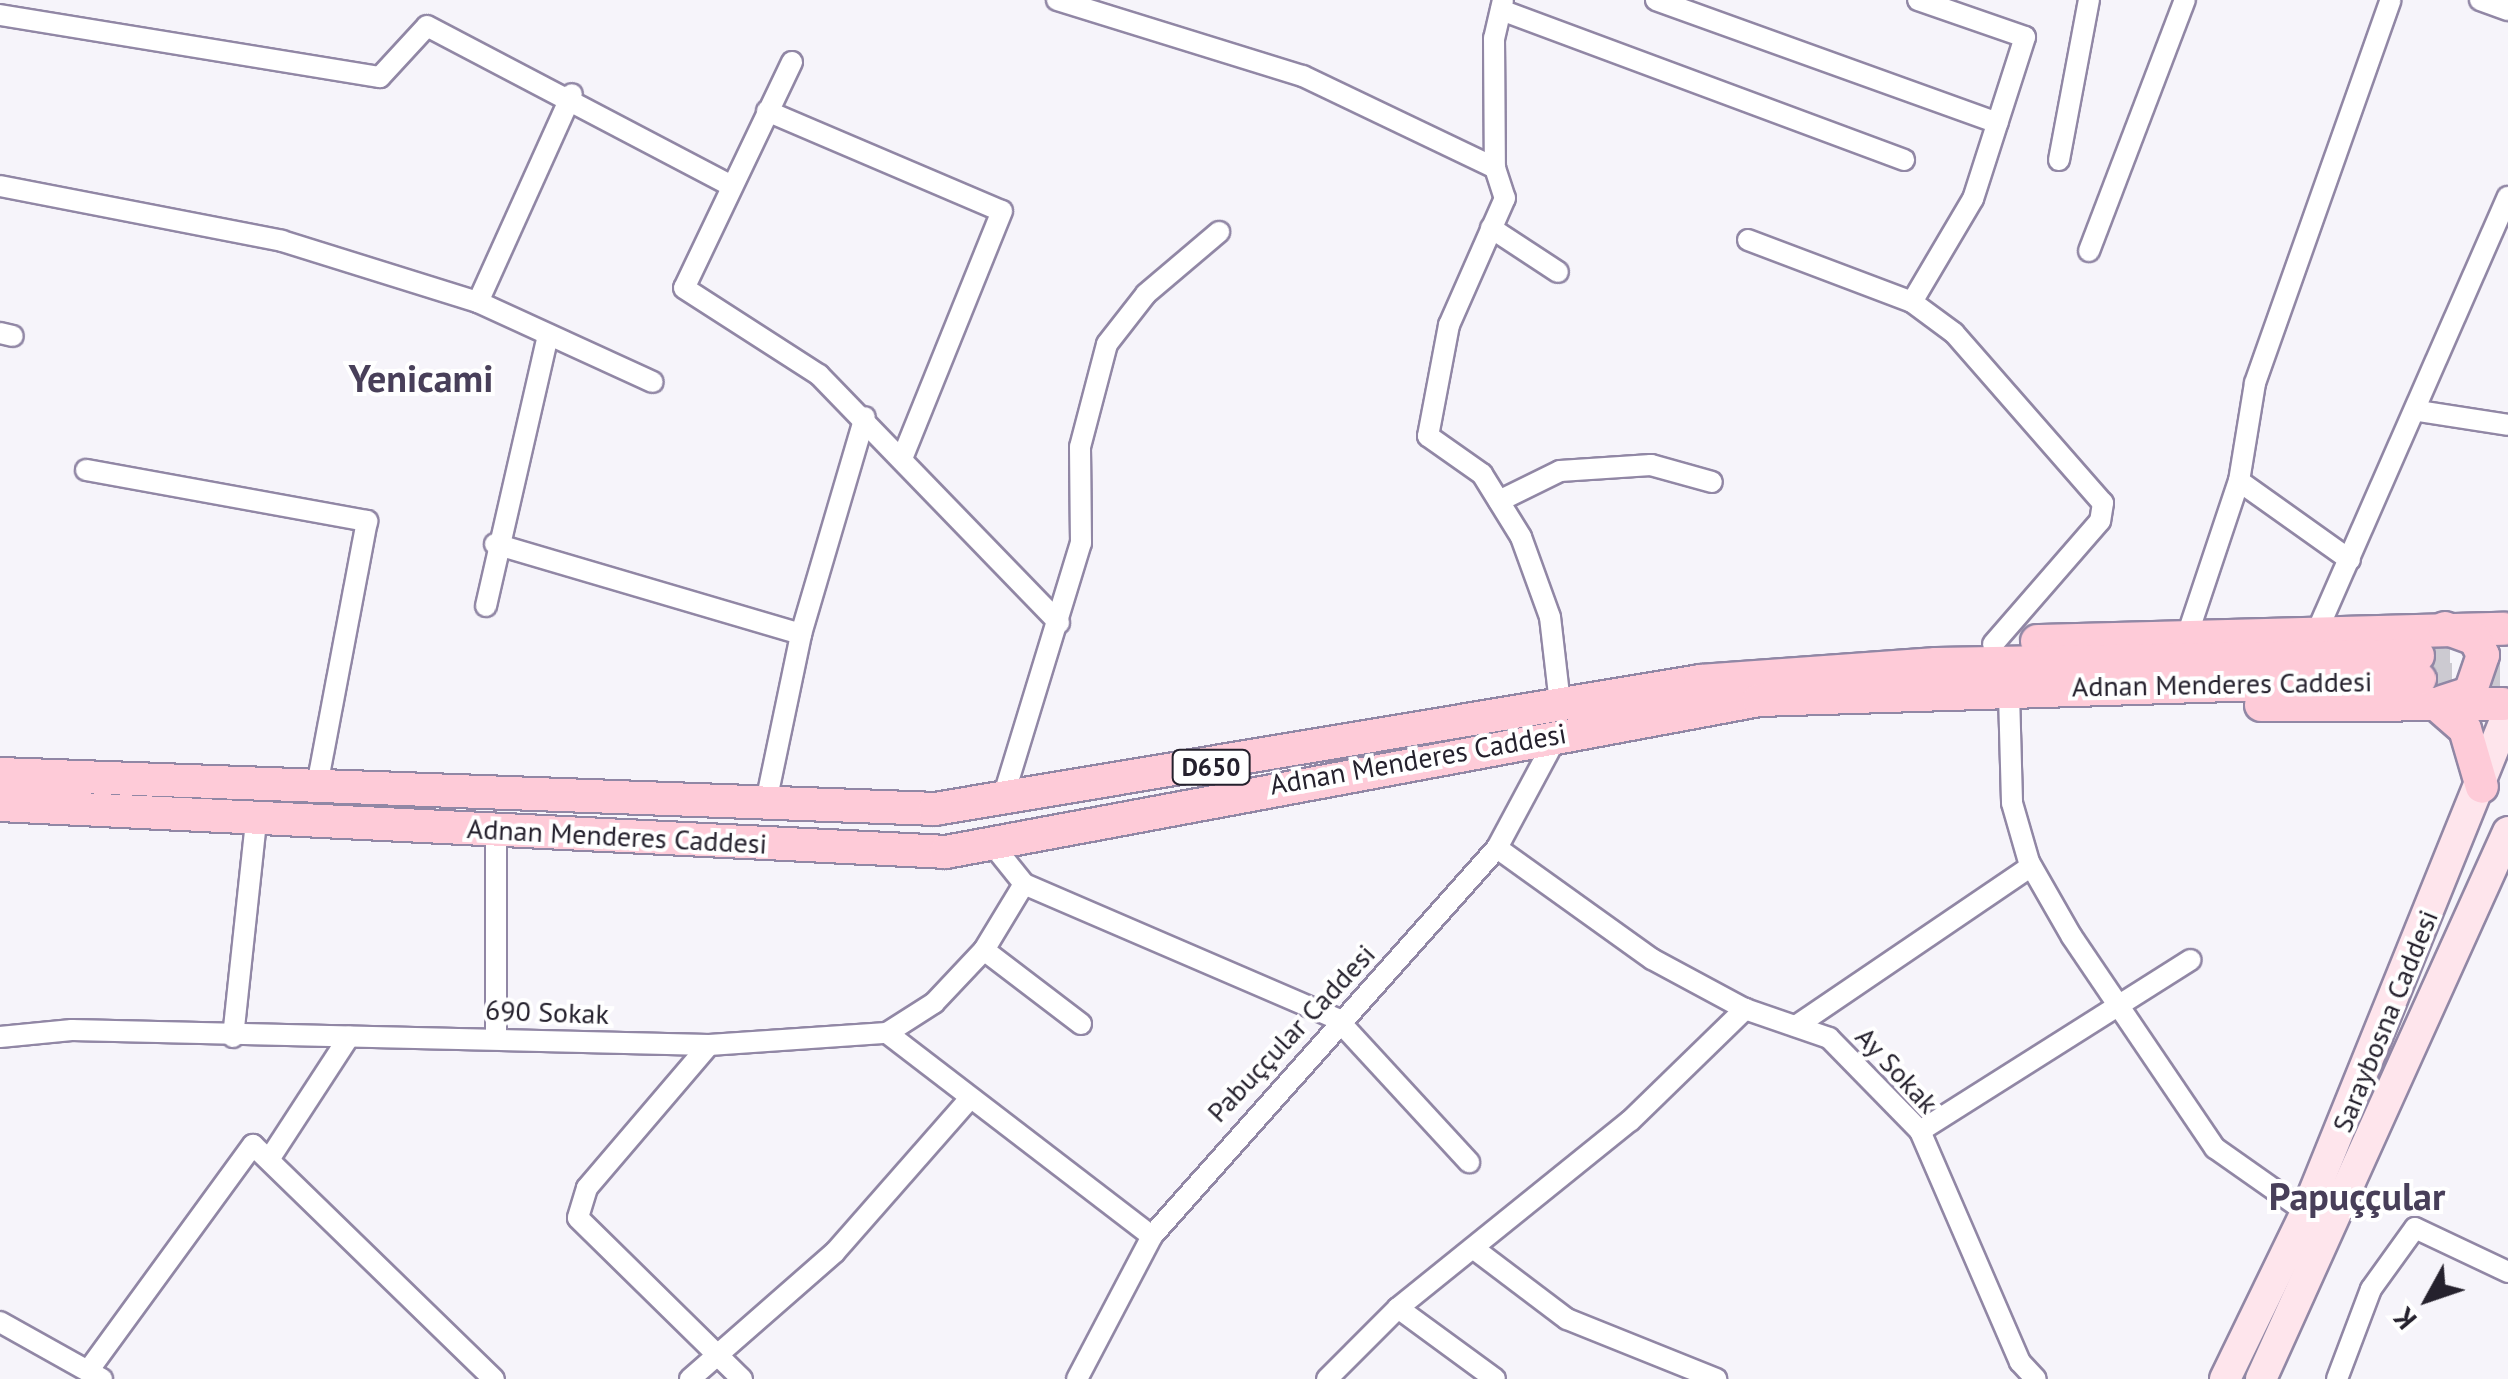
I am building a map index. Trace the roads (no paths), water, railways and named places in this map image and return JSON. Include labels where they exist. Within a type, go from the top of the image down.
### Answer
[{"type":"main road","points":[[1936,664],[1993,644],[2188,633],[2440,626],[2506,628],[2488,666],[2506,708]]},
{"type":"main road","points":[[2425,680],[2470,693],[2483,655],[2475,639],[2440,626]]},
{"type":"main road","name":"Adnan Menderes Caddesi","points":[[0,805],[256,822],[946,852],[1559,719],[1700,681],[1936,664],[2425,680]]},
{"type":"main road","points":[[2425,680],[2506,708]]},
{"type":"main road","points":[[2425,680],[2466,729],[2482,787]]},
{"type":"main road","name":"Adnan Menderes Caddesi","points":[[0,774],[316,792],[765,807],[1002,801],[1559,719],[1759,700],[2425,680]]},
{"type":"main road","name":"Saraybosna Caddesi","points":[[2226,1379],[2306,1212],[2482,787],[2506,708]]},
{"type":"main road","points":[[0,757],[52,779]]},
{"type":"main road","name":"Saraybosna Caddesi","points":[[2261,1379],[2508,832]]},
{"type":"street","points":[[1058,0],[1304,76],[1496,168]]},
{"type":"street","points":[[1656,0],[1998,122]]},
{"type":"street","points":[[1912,302],[1973,199],[2025,37],[1918,0]]},
{"type":"street","points":[[2059,160],[2089,0]]},
{"type":"street","points":[[2090,251],[2185,0]]},
{"type":"street","points":[[2188,633],[2239,481],[2255,383],[2391,0]]},
{"type":"street","points":[[2480,0],[2508,10]]},
{"type":"street","points":[[1559,719],[1550,617],[1499,501],[1482,474],[1428,436],[1449,325],[1504,198],[1496,168],[1502,5],[1904,160]]},
{"type":"street","points":[[0,15],[380,77],[426,26],[572,94],[730,184]]},
{"type":"street","points":[[792,62],[730,184],[684,288],[819,375],[904,454],[1059,623]]},
{"type":"street","points":[[478,302],[572,94]]},
{"type":"street","points":[[767,112],[1002,211],[904,454]]},
{"type":"street","points":[[0,186],[282,241],[478,302],[654,382]]},
{"type":"street","points":[[2318,630],[2418,411],[2508,196]]},
{"type":"street","points":[[1491,228],[1558,272]]},
{"type":"street","points":[[1002,801],[1081,543],[1080,448],[1107,344],[1146,294],[1220,232]]},
{"type":"street","points":[[1748,240],[1912,302],[1954,333],[2103,503],[2100,521],[1993,644]]},
{"type":"street","points":[[486,606],[495,544],[548,334]]},
{"type":"street","points":[[2418,411],[2508,425]]},
{"type":"street","points":[[765,807],[801,634],[865,417]]},
{"type":"street","points":[[1499,501],[1560,470],[1651,464],[1712,482]]},
{"type":"street","points":[[86,470],[367,521],[316,792]]},
{"type":"street","points":[[2239,481],[2350,560]]},
{"type":"street","points":[[495,544],[801,634]]},
{"type":"street","points":[[1994,691],[2012,803],[2032,866],[2215,1148],[2306,1212]]},
{"type":"street","name":"Pabuççular Caddesi","points":[[1078,1379],[1152,1236],[1336,1019],[1496,848],[1559,719]]},
{"type":"street","points":[[233,1037],[256,822]]},
{"type":"street","points":[[496,830],[496,1038]]},
{"type":"street","points":[[992,844],[1024,884],[1336,1019],[1469,1162]]},
{"type":"street","name":"Ay Sokak","points":[[1496,848],[1652,959],[1745,1009],[1829,1038],[1920,1132],[2020,1362],[2036,1379]]},
{"type":"street","points":[[1796,1026],[2032,866]]},
{"type":"street","name":"690 Sokak","points":[[0,1037],[72,1030],[233,1037],[496,1038],[709,1045],[887,1033],[934,1003],[984,950],[1024,884]]},
{"type":"street","points":[[984,950],[1081,1024]]},
{"type":"street","points":[[1920,1132],[2191,960]]},
{"type":"street","points":[[1326,1379],[1398,1308],[1477,1251],[1745,1009]]},
{"type":"street","points":[[887,1033],[967,1102],[1152,1236]]},
{"type":"street","points":[[270,1158],[349,1037]]},
{"type":"street","points":[[709,1045],[588,1188],[578,1218],[742,1379]]},
{"type":"street","points":[[690,1379],[835,1252],[967,1102]]},
{"type":"street","points":[[0,1322],[95,1375],[230,1171],[253,1145],[494,1379]]},
{"type":"street","points":[[2336,1379],[2371,1290],[2415,1228],[2508,1272]]},
{"type":"street","points":[[1477,1251],[1567,1319],[1716,1379]]},
{"type":"street","points":[[1398,1308],[1495,1379]]},
{"type":"tunnel","points":[[2418,656],[2508,655]]},
{"type":"tunnel","points":[[2420,679],[2508,679]]},
{"type":"district","name":"Yenicami","points":[[421,378]]},
{"type":"district","name":"Papuççular","points":[[2357,1196]]}]
